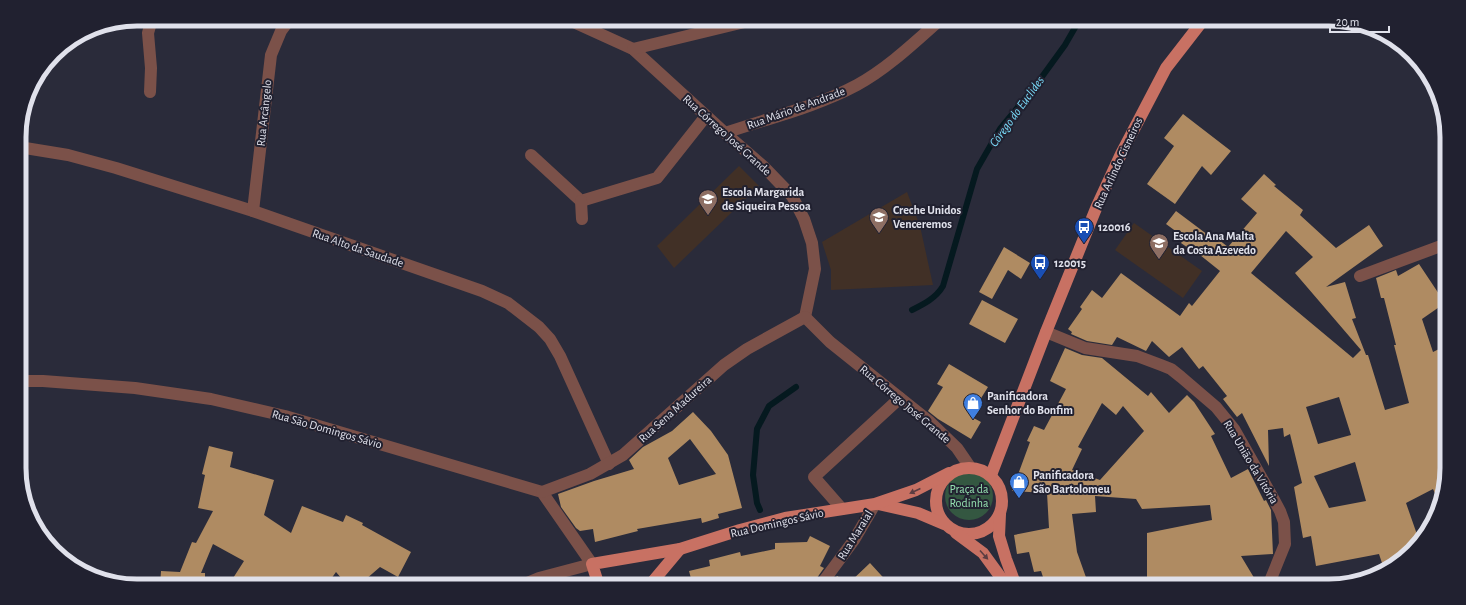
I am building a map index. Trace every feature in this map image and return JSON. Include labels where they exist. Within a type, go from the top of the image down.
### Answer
[{"type":"main road","name":"Rua Arlindo Cisneiros","points":[[991,475],[1046,332],[1097,206],[1133,131],[1166,68],[1199,26]]},
{"type":"main road","points":[[1002,579],[983,553],[949,527],[938,514],[935,503],[936,491],[941,481],[949,473],[959,468],[970,467],[981,469],[991,475],[1002,493],[999,536],[1014,579]]},
{"type":"main road","name":"Rua Domingos Sávio","points":[[592,564],[680,550],[785,518],[875,504],[916,490],[949,473]]},
{"type":"main road","name":"Rua Domingos Sávio","points":[[875,504],[918,513],[949,527]]},
{"type":"main road","points":[[949,527],[965,534],[976,534],[988,529],[995,522],[1000,513]]},
{"type":"main road","points":[[655,579],[680,550]]},
{"type":"main road","points":[[592,564],[597,579]]},
{"type":"street","points":[[150,26],[148,33],[151,68],[150,92]]},
{"type":"street","name":"Rua Arcângelo","points":[[254,211],[271,55],[281,31],[285,26]]},
{"type":"street","name":"Rua Córrego José Grande","points":[[582,26],[633,49],[763,166],[792,196],[804,219],[812,243],[815,269],[806,317],[830,342],[930,422],[957,448],[970,467]]},
{"type":"street","points":[[633,49],[728,26]]},
{"type":"street","name":"Rua Mário de Andrade","points":[[725,133],[826,100],[858,84],[882,69],[933,26]]},
{"type":"street","points":[[581,201],[657,178],[706,116]]},
{"type":"street","name":"Rua Alto da Saudade","points":[[26,148],[68,155],[116,168],[254,211],[482,291],[508,303],[539,327],[550,339],[560,356],[609,464]]},
{"type":"street","points":[[531,155],[581,201],[582,219]]},
{"type":"street","points":[[1360,276],[1440,246]]},
{"type":"street","name":"Rua Sena Madureira","points":[[542,492],[590,474],[623,455],[724,365],[747,349],[806,317]]},
{"type":"street","name":"Rua União da Vitória","points":[[1046,332],[1086,348],[1137,356],[1171,369],[1216,407],[1234,429],[1280,510],[1284,522],[1285,544],[1271,579]]},
{"type":"street","name":"Rua São Domingos Sávio","points":[[26,382],[43,381],[135,388],[211,399],[290,418],[542,492]]},
{"type":"street","points":[[842,509],[814,477],[900,398]]},
{"type":"street","points":[[537,579],[592,564],[542,492]]},
{"type":"street","name":"Rua Maraial","points":[[825,579],[854,540],[875,504]]},
{"type":"shaded area","name":"Escola Margarida de Siqueira Pessoa","points":[[739,166],[759,186],[674,268],[657,246]]},
{"type":"shaded area","name":"Creche Unidos Venceremos","points":[[907,192],[920,226],[933,285],[831,290],[831,270],[822,242]]},
{"type":"shaded area","name":"Escola Ana Malta da Costa Azevedo","points":[[1134,223],[1202,271],[1183,298],[1115,250]]},
{"type":"green space","name":"Praça da Rodinha","points":[[964,472],[974,472],[986,479],[993,491],[993,501],[986,513],[974,520],[964,520],[956,516],[949,509],[945,501],[945,491],[949,483],[956,476]]},
{"type":"building","points":[[1183,114],[1231,151],[1211,175],[1202,166],[1175,204],[1147,184],[1174,146],[1164,138]]},
{"type":"building","points":[[1264,174],[1276,185],[1274,186],[1303,210],[1300,215],[1336,248],[1369,225],[1383,246],[1326,287],[1345,282],[1356,318],[1352,319],[1366,355],[1368,355],[1385,410],[1409,403],[1384,298],[1381,298],[1376,278],[1396,270],[1398,276],[1419,264],[1440,296],[1440,306],[1422,319],[1433,352],[1440,348],[1439,483],[1436,496],[1433,489],[1406,503],[1417,535],[1408,547],[1383,565],[1379,554],[1316,566],[1311,536],[1303,538],[1294,487],[1302,483],[1290,434],[1284,437],[1283,428],[1268,430],[1269,466],[1242,413],[1237,417],[1223,399],[1227,396],[1203,366],[1199,369],[1182,347],[1169,357],[1152,341],[1146,351],[1117,337],[1112,345],[1087,341],[1071,334],[1072,332],[1068,329],[1082,309],[1080,307],[1092,290],[1102,298],[1121,273],[1180,316],[1189,303],[1192,306],[1220,271],[1195,251],[1194,252],[1181,243],[1185,238],[1166,224],[1176,211],[1212,238],[1214,236],[1228,247],[1257,213],[1241,199]],"holes":[[[1286,231],[1313,257],[1295,273],[1361,350],[1353,358],[1251,273]],[[1339,397],[1351,435],[1318,444],[1306,407]],[[1355,462],[1366,501],[1329,508],[1314,476]]]},
{"type":"building","points":[[1004,247],[1030,263],[1021,279],[1008,270],[992,299],[979,292]]},
{"type":"building","points":[[982,300],[1018,319],[1005,343],[969,324]]},
{"type":"building","points":[[1065,348],[1082,355],[1102,358],[1148,396],[1151,392],[1169,413],[1187,395],[1194,402],[1215,434],[1211,436],[1231,478],[1248,469],[1264,501],[1266,500],[1271,510],[1273,554],[1241,556],[1255,579],[1147,579],[1147,533],[1212,520],[1210,505],[1142,509],[1136,499],[1095,496],[1096,512],[1072,514],[1077,552],[1087,579],[1044,579],[1041,571],[1034,572],[1029,552],[1017,554],[1014,535],[1049,528],[1047,493],[1012,491],[1030,442],[1027,441],[1034,426],[1044,430],[1066,389],[1050,381]],"holes":[[[1102,403],[1116,415],[1123,406],[1144,431],[1100,480],[1072,470],[1082,449],[1078,447]]]},
{"type":"building","points":[[949,364],[988,387],[970,416],[981,422],[971,439],[938,419],[928,411],[943,387],[937,384]]},
{"type":"building","points":[[693,412],[711,431],[728,455],[742,508],[718,514],[719,518],[702,523],[701,518],[637,529],[638,531],[595,542],[593,529],[580,531],[576,528],[561,507],[558,494],[634,469],[629,460],[643,447],[672,431]],"holes":[[[690,439],[716,474],[679,485],[668,458]]]},
{"type":"building","points":[[209,446],[233,452],[230,467],[274,480],[264,515],[291,533],[302,506],[343,522],[346,515],[363,523],[362,525],[411,552],[398,577],[380,567],[366,579],[342,579],[336,572],[331,579],[232,579],[244,561],[213,544],[201,573],[205,573],[205,579],[160,579],[161,571],[180,572],[192,542],[196,543],[213,511],[198,508],[205,475],[202,474]]},
{"type":"building","points":[[810,536],[830,546],[820,566],[824,568],[816,579],[691,579],[689,571],[710,566],[709,560],[740,552],[741,556],[775,549],[775,543],[807,542]]},
{"type":"building","points":[[870,563],[885,579],[853,579]]},
{"type":"building","points":[[837,576],[842,579],[835,579]]},
{"type":"waterway","name":"Córego do Euclides","points":[[912,310],[933,297],[943,286],[977,169],[1000,129],[1036,85],[1065,45],[1076,26]]},
{"type":"waterway","name":"Córego do Euclides","points":[[760,510],[757,503],[753,475],[757,429],[769,406],[796,387]]},
{"type":"place","name":"Escola Margarida de Siqueira Pessoa","points":[[708,216]]},
{"type":"place","name":"Creche Unidos Venceremos","points":[[879,234]]},
{"type":"place","name":"120016","points":[[1084,244]]},
{"type":"place","name":"Escola Ana Malta da Costa Azevedo","points":[[1159,260]]},
{"type":"place","name":"120015","points":[[1040,280]]},
{"type":"place","name":"Panificadora Senhor do Bonfim","points":[[973,420]]},
{"type":"place","name":"Panificadora São Bartolomeu","points":[[1019,499]]}]
